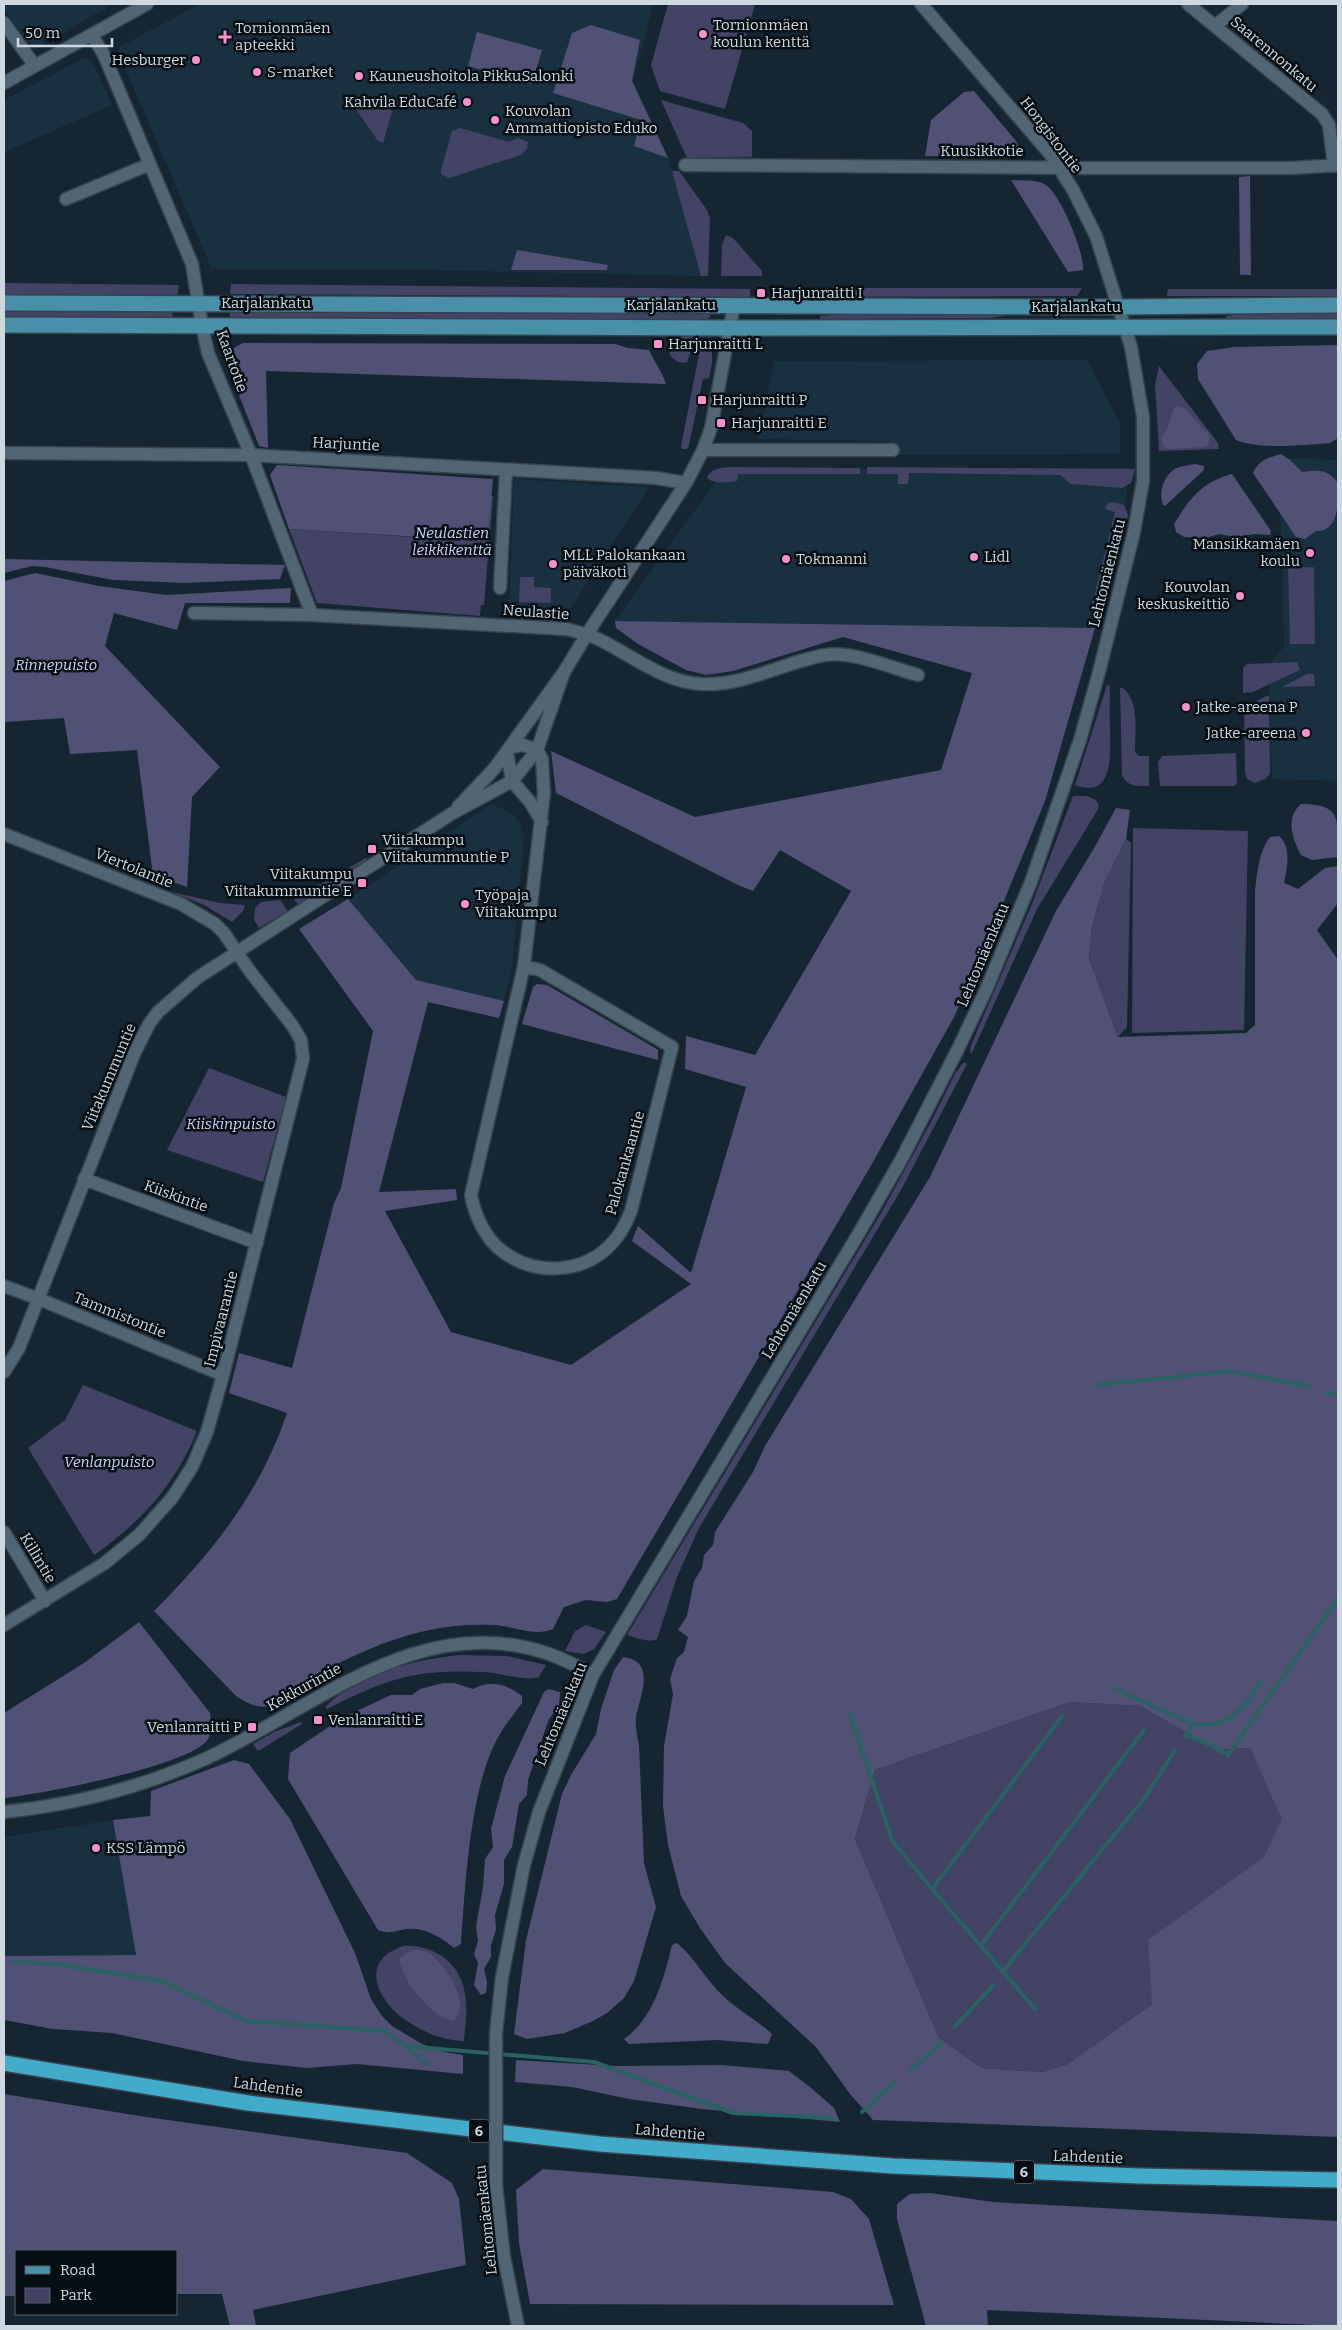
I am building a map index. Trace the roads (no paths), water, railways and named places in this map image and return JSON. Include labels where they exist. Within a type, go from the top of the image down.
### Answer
[{"type":"highway","name":"Lahdentie","points":[[4,2063],[248,2103],[600,2144],[800,2160],[923,2167],[1139,2176],[1338,2180]]},
{"type":"main road","name":"Karjalankatu","points":[[4,303],[1119,308],[1338,305]]},
{"type":"main road","name":"Karjalankatu","points":[[4,325],[730,328],[1338,327]]},
{"type":"street","points":[[4,83],[148,4]]},
{"type":"street","name":"Hongistontie","points":[[921,4],[1040,141],[1059,167],[1096,236],[1119,308]]},
{"type":"street","name":"Saarennonkatu","points":[[1188,4],[1326,120],[1331,132],[1336,165]]},
{"type":"street","points":[[1215,26],[1242,4]]},
{"type":"street","points":[[4,23],[34,66]]},
{"type":"street","name":"Kaartotie","points":[[92,35],[104,55],[192,264],[208,353],[251,454],[312,615]]},
{"type":"street","points":[[66,199],[150,164]]},
{"type":"street","name":"Kuusikkotie","points":[[685,165],[1292,168],[1336,165]]},
{"type":"street","points":[[542,822],[530,802],[512,781],[509,750],[564,672],[686,483],[703,450],[717,401],[734,305]]},
{"type":"street","name":"Lehtomäenkatu","points":[[518,2326],[504,2257],[496,2185],[496,2033],[502,1977],[524,1865],[538,1812],[593,1674],[901,1160],[970,1025],[1027,891],[1080,740],[1108,637],[1142,496],[1143,417],[1132,347],[1119,308]]},
{"type":"street","points":[[703,450],[893,450]]},
{"type":"street","name":"Harjuntie","points":[[4,453],[251,454],[656,478],[686,483]]},
{"type":"street","points":[[500,588],[506,470]]},
{"type":"street","name":"Neulastie","points":[[194,613],[312,615],[566,629],[587,634],[668,676],[686,682],[702,684],[722,684],[744,679],[826,654],[849,656],[918,674]]},
{"type":"street","points":[[509,750],[523,745],[537,750],[564,672]]},
{"type":"street","name":"Viitakummuntie","points":[[451,814],[509,750]]},
{"type":"street","name":"Viitakummuntie","points":[[4,1372],[19,1348],[134,1054],[149,1024],[167,1002],[185,987],[237,952],[451,814],[512,781],[537,750]]},
{"type":"street","name":"Palokankaantie","points":[[524,966],[540,970],[672,1047],[631,1211],[624,1226],[614,1242],[598,1254],[580,1264],[564,1269],[533,1266],[515,1259],[501,1250],[481,1225],[475,1212],[471,1195],[524,966],[542,822],[544,775],[542,759],[537,750]]},
{"type":"street","name":"Viertolantie","points":[[4,834],[181,904],[215,924],[237,952]]},
{"type":"street","name":"Impivaarantie","points":[[4,1625],[105,1563],[138,1534],[172,1498],[192,1467],[200,1448],[223,1375],[303,1059],[301,1040],[297,1033],[237,952]]},
{"type":"street","name":"Kiiskintie","points":[[84,1179],[257,1243]]},
{"type":"street","name":"Tammistontie","points":[[4,1286],[223,1375]]},
{"type":"street","name":"Killintie","points":[[4,1532],[45,1601]]},
{"type":"street","name":"Kekkurintie","points":[[4,1812],[63,1802],[168,1775],[244,1739],[370,1669],[407,1655],[432,1649],[461,1645],[508,1645],[548,1654],[593,1674]]},
{"type":"waterway","points":[[1096,1385],[1229,1371],[1309,1386]]},
{"type":"waterway","points":[[1327,1393],[1338,1394]]},
{"type":"waterway","points":[[1260,1681],[1249,1700],[1234,1715],[1215,1724],[1193,1724],[1185,1736],[1200,1740],[1228,1755],[1338,1598]]},
{"type":"waterway","points":[[1113,1688],[1193,1724]]},
{"type":"waterway","points":[[849,1713],[892,1840],[932,1889]]},
{"type":"waterway","points":[[1035,2009],[932,1889],[1062,1716]]},
{"type":"waterway","points":[[981,1945],[1144,1730]]},
{"type":"waterway","points":[[1003,1971],[1146,1796],[1175,1750]]},
{"type":"waterway","points":[[13,1961],[62,1965],[162,1981],[246,2021],[386,2031],[427,2064]]},
{"type":"waterway","points":[[954,2027],[993,1986]]},
{"type":"waterway","points":[[910,2071],[942,2042]]},
{"type":"waterway","points":[[405,2046],[594,2062],[733,2113],[833,2118]]},
{"type":"waterway","points":[[862,2112],[895,2082]]},
{"type":"place","name":"Tornionmäen koulun kenttä","points":[[703,34]]},
{"type":"place","name":"Tornionmäen apteekki","points":[[225,37]]},
{"type":"place","name":"Hesburger","points":[[196,60]]},
{"type":"place","name":"S-market","points":[[257,72]]},
{"type":"place","name":"Kauneushoitola PikkuSalonki","points":[[359,76]]},
{"type":"place","name":"Kahvila EduCafé","points":[[467,102]]},
{"type":"place","name":"Kouvolan Ammattiopisto Eduko","points":[[495,120]]},
{"type":"place","name":"Harjunraitti I","points":[[761,293]]},
{"type":"place","name":"Harjunraitti L","points":[[658,344]]},
{"type":"place","name":"Harjunraitti P","points":[[702,400]]},
{"type":"place","name":"Harjunraitti E","points":[[721,423]]},
{"type":"place","name":"Mansikkamäen koulu","points":[[1310,553]]},
{"type":"place","name":"Lidl","points":[[974,557]]},
{"type":"place","name":"Tokmanni","points":[[786,559]]},
{"type":"place","name":"MLL Palokankaan päiväkoti","points":[[553,564]]},
{"type":"place","name":"Kouvolan keskuskeittiö","points":[[1240,596]]},
{"type":"place","name":"Jatke-areena P","points":[[1186,707]]},
{"type":"place","name":"Jatke-areena","points":[[1306,733]]},
{"type":"place","name":"Viitakumpu Viitakummuntie P","points":[[372,849]]},
{"type":"place","name":"Viitakumpu Viitakummuntie E","points":[[362,883]]},
{"type":"place","name":"Työpaja Viitakumpu","points":[[465,904]]},
{"type":"place","name":"Venlanraitti E","points":[[318,1720]]},
{"type":"place","name":"Venlanraitti P","points":[[252,1727]]},
{"type":"place","name":"KSS Lämpö","points":[[96,1848]]},
{"type":"park label","name":"Neulastien leikkikenttä","points":[[452,542]]},
{"type":"park label","name":"Rinnepuisto","points":[[56,665]]},
{"type":"park label","name":"Kiiskinpuisto","points":[[231,1124]]},
{"type":"park label","name":"Venlanpuisto","points":[[109,1462]]}]
